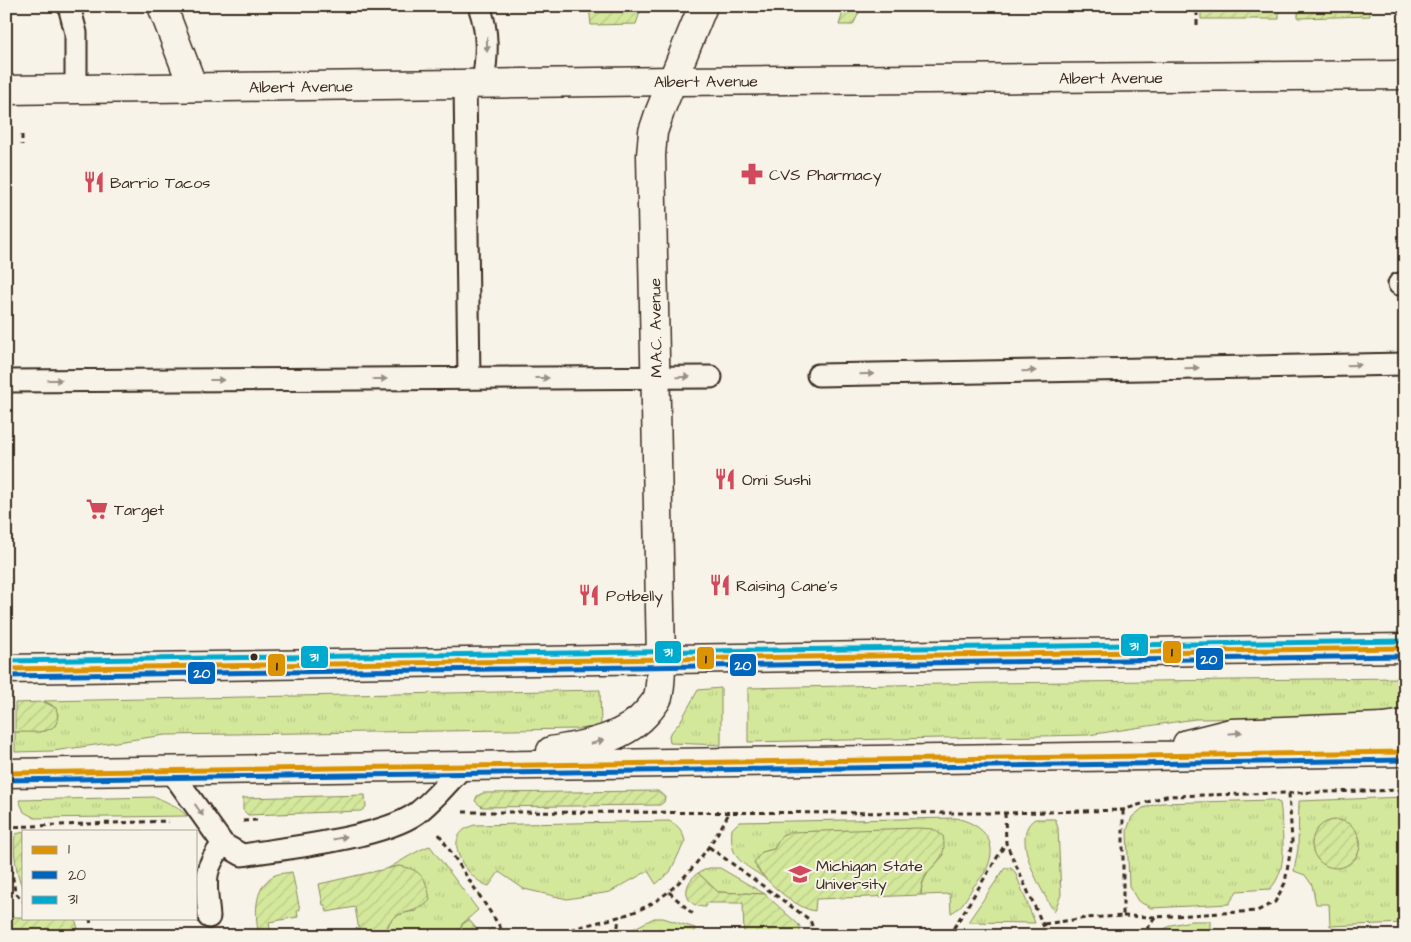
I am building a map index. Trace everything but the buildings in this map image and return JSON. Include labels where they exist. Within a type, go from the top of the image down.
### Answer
[{"type":"main road","points":[[162,6],[193,87]]},
{"type":"main road","name":"M.A.C. Avenue","points":[[464,766],[586,746],[638,724],[657,700],[661,680],[651,155],[653,132],[703,6]]},
{"type":"main road","name":"Albert Avenue","points":[[6,90],[674,81],[1405,75]]},
{"type":"main road","points":[[6,669],[1405,648]]},
{"type":"main road","points":[[1136,756],[1231,733],[1384,727],[1405,724]]},
{"type":"main road","points":[[6,773],[1405,752]]},
{"type":"lane","points":[[68,6],[76,33],[76,89]]},
{"type":"lane","points":[[470,378],[474,85],[488,41],[479,6]]},
{"type":"lane","points":[[818,375],[1405,364]]},
{"type":"lane","points":[[6,380],[711,377]]},
{"type":"lane","points":[[171,771],[223,844],[242,855],[316,843],[380,829],[417,813],[464,766]]},
{"type":"lane","points":[[209,917],[206,876],[210,860],[223,844]]},
{"type":"path","points":[[1197,11],[1198,29]]},
{"type":"path","points":[[22,135],[22,145]]},
{"type":"path","points":[[417,813],[1005,813],[1123,810],[1166,796],[1405,790]]},
{"type":"path","points":[[1044,924],[1086,918],[1155,917],[1257,911],[1275,902],[1284,883],[1292,841],[1289,793]]},
{"type":"path","points":[[1123,810],[1123,916]]},
{"type":"path","points":[[565,936],[572,930],[648,906],[669,892],[709,847],[729,813]]},
{"type":"path","points":[[1005,813],[1006,843],[1048,936]]},
{"type":"path","points":[[6,827],[206,820],[266,820]]},
{"type":"path","points":[[436,830],[506,936]]},
{"type":"path","points":[[6,832],[15,892],[22,900]]},
{"type":"path","points":[[949,936],[1006,843]]},
{"type":"path","points":[[709,847],[810,920],[816,936]]},
{"type":"path","points":[[669,892],[693,914]]},
{"type":"path","points":[[617,936],[619,916]]},
{"type":"path","points":[[1142,936],[1155,917]]},
{"type":"path","points":[[90,920],[92,926]]},
{"type":"green space","points":[[589,6],[642,6],[636,24],[591,25]]},
{"type":"green space","points":[[845,6],[861,8],[853,25],[839,25]]},
{"type":"green space","points":[[1298,6],[1370,6],[1370,16],[1298,18]]},
{"type":"green space","points":[[1279,10],[1279,19],[1201,19],[1201,11]]},
{"type":"green space","points":[[1400,678],[1401,711],[1377,717],[1195,719],[1088,735],[748,742],[748,688]]},
{"type":"green space","points":[[721,688],[721,745],[670,743],[669,735],[680,722],[698,690]]},
{"type":"green space","points":[[600,690],[601,726],[579,729],[165,735],[53,751],[15,752],[15,732],[45,731],[56,725],[58,714],[52,705],[44,701]]},
{"type":"green space","points":[[44,702],[56,708],[58,717],[56,724],[52,728],[39,732],[15,732],[15,703]]},
{"type":"green space","points":[[658,791],[665,797],[664,802],[660,805],[482,807],[475,801],[477,796],[483,793]]},
{"type":"green space","points":[[365,795],[366,807],[361,811],[248,815],[243,810],[243,798]]},
{"type":"green space","points":[[156,797],[177,807],[187,816],[35,818],[24,812],[19,800]]},
{"type":"green space","points":[[1405,797],[1405,923],[1330,926],[1329,904],[1316,904],[1312,885],[1305,875],[1294,871],[1298,849],[1299,801]],"holes":[[[1335,821],[1354,831],[1360,839],[1360,845],[1354,860],[1318,860],[1315,847],[1321,826]]]},
{"type":"green space","points":[[1273,800],[1280,803],[1283,852],[1280,872],[1270,889],[1237,891],[1229,904],[1151,908],[1138,901],[1129,886],[1127,830],[1132,817],[1143,808],[1161,803]]},
{"type":"green space","points":[[955,818],[964,820],[980,829],[989,841],[991,849],[990,858],[984,873],[961,905],[951,913],[950,894],[921,895],[925,878],[944,855],[782,835],[774,849],[762,852],[756,868],[766,879],[739,860],[733,848],[732,829],[739,822]]},
{"type":"green space","points":[[1035,819],[1055,819],[1058,828],[1061,895],[1054,912],[1036,878],[1026,851],[1025,838],[1028,827]]},
{"type":"green space","points":[[1336,820],[1345,822],[1353,827],[1358,835],[1360,844],[1358,853],[1353,861],[1345,866],[1336,868],[1327,866],[1319,861],[1314,853],[1312,844],[1314,835],[1319,827],[1327,822]]},
{"type":"green space","points":[[669,821],[680,829],[685,841],[670,872],[656,884],[648,871],[610,892],[567,899],[524,889],[499,872],[489,886],[480,882],[464,866],[457,846],[458,837],[464,830],[475,825]]},
{"type":"green space","points":[[933,829],[943,836],[944,846],[939,860],[925,877],[921,895],[816,899],[815,911],[799,905],[780,892],[764,877],[754,862],[762,852],[774,849],[782,835],[790,832]]},
{"type":"green space","points":[[22,832],[22,886],[14,853],[16,834]]},
{"type":"green space","points":[[430,846],[478,910],[462,924],[459,936],[387,936],[389,924],[395,917],[417,911],[399,866],[387,869]]},
{"type":"green space","points":[[399,866],[407,867],[422,876],[427,886],[430,900],[424,906],[396,916],[391,920],[387,936],[360,936],[355,907],[327,912],[325,905],[323,905],[319,884]]},
{"type":"green space","points":[[709,868],[720,868],[765,894],[718,892],[698,873]]},
{"type":"green space","points":[[1005,868],[1011,868],[1015,872],[1035,923],[968,922]]},
{"type":"green space","points":[[292,872],[300,910],[297,910],[298,917],[269,922],[271,936],[259,936],[256,912],[262,888],[266,881],[273,876]]},
{"type":"green space","points":[[698,873],[718,892],[765,894],[800,926],[800,936],[744,936],[743,903],[706,903],[706,907],[698,906],[689,899],[687,889],[689,883]]},
{"type":"green space","points":[[6,904],[13,917],[22,917],[22,920],[76,920],[78,929],[67,930],[67,936],[6,936]]},
{"type":"green space","points":[[654,918],[663,918],[695,928],[695,933],[707,933],[707,936],[673,936],[666,930],[659,928],[655,936],[628,936],[631,930]]},
{"type":"green space","points":[[469,920],[482,935],[492,928],[497,936],[459,936],[462,924]]},
{"type":"green space","points":[[1191,921],[1210,921],[1210,936],[1153,936],[1171,925]]},
{"type":"transit line","name":"31","points":[[6,661],[1405,641]]},
{"type":"transit line","name":"1","points":[[6,669],[1405,648]]},
{"type":"transit line","name":"20","points":[[6,676],[1405,656]]},
{"type":"transit line","name":"1","points":[[6,773],[1405,752]]},
{"type":"transit line","name":"20","points":[[6,780],[1405,760]]},
{"type":"place","name":"CVS Pharmacy","points":[[752,174]]},
{"type":"place","name":"Barrio Tacos","points":[[94,182]]},
{"type":"place","name":"Omi Sushi","points":[[725,479]]},
{"type":"place","name":"Target","points":[[97,509]]},
{"type":"place","name":"Raising Cane's","points":[[720,585]]},
{"type":"place","name":"Potbelly","points":[[589,595]]},
{"type":"place","name":"Michigan State University","points":[[800,874]]}]
